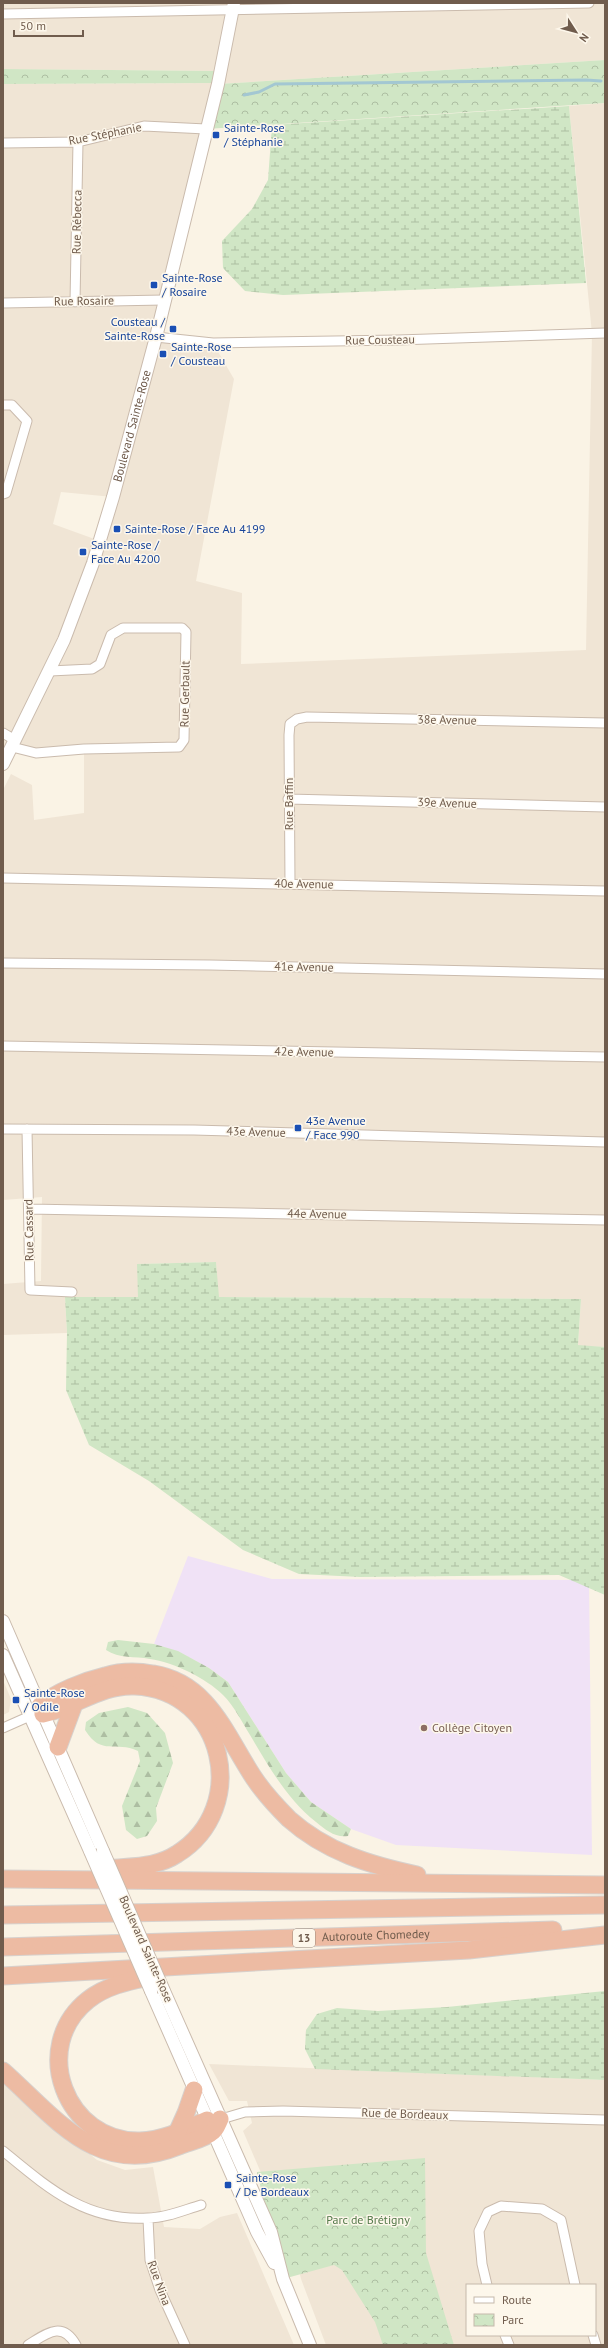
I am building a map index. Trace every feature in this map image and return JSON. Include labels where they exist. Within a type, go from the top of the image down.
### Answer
[{"type":"highway","points":[[38,1712],[48,1699],[91,1680],[114,1673],[145,1672],[176,1681],[197,1694],[211,1708],[260,1786],[282,1812],[304,1830],[327,1845],[355,1859],[451,1883]]},
{"type":"highway","points":[[38,1712],[74,1704],[106,1690],[131,1686],[156,1690],[183,1703],[202,1720],[216,1746],[220,1765],[218,1795],[212,1814],[201,1831],[185,1848],[167,1860],[145,1865],[38,1878]]},
{"type":"highway","points":[[58,1747],[74,1704]]},
{"type":"highway","points":[[3,1879],[38,1878],[605,1885]]},
{"type":"highway","points":[[3,1915],[605,1905]]},
{"type":"highway","name":"Autoroute Chomedey","points":[[3,1947],[605,1929]]},
{"type":"highway","points":[[3,1976],[469,1950],[605,1935]]},
{"type":"highway","points":[[200,1964],[125,1982],[98,1993],[81,2006],[71,2019],[59,2049],[59,2074],[66,2095],[79,2114],[96,2129],[110,2136],[132,2141],[154,2139],[213,2124]]},
{"type":"highway","points":[[3,2071],[74,2135],[91,2146],[106,2152],[126,2156],[150,2155],[171,2149],[213,2124]]},
{"type":"highway","points":[[177,2133],[194,2090]]},
{"type":"street","points":[[3,14],[79,8],[589,3]]},
{"type":"street","name":"Boulevard Sainte-Rose","points":[[3,764],[64,640],[97,549],[119,477],[156,337],[206,129],[233,7]]},
{"type":"street","name":"Rue Stéphanie","points":[[3,143],[78,142],[144,126],[206,129]]},
{"type":"street","name":"Rue Rébecca","points":[[75,302],[78,142]]},
{"type":"street","name":"Rue Rosaire","points":[[3,303],[164,300]]},
{"type":"street","name":"Rue Cousteau","points":[[156,337],[213,343],[398,340],[605,332]]},
{"type":"street","points":[[3,405],[12,405],[27,421],[6,493],[3,494]]},
{"type":"street","name":"Rue Gerbault","points":[[3,733],[13,743],[36,753],[84,749],[179,746],[184,740],[186,632],[182,628],[123,628],[111,635],[100,664],[92,669],[50,671]]},
{"type":"street","name":"38e Avenue","points":[[290,724],[297,719],[307,717],[605,723]]},
{"type":"street","name":"Rue Baffin","points":[[290,724],[288,799],[290,884]]},
{"type":"street","name":"39e Avenue","points":[[288,799],[605,807]]},
{"type":"street","name":"40e Avenue","points":[[3,878],[605,891]]},
{"type":"street","name":"41e Avenue","points":[[3,963],[210,965],[605,974]]},
{"type":"street","name":"42e Avenue","points":[[3,1046],[605,1057]]},
{"type":"street","name":"43e Avenue","points":[[3,1129],[194,1130],[605,1142]]},
{"type":"street","name":"Rue Cassard","points":[[27,1129],[30,1290],[72,1292]]},
{"type":"street","name":"44e Avenue","points":[[29,1209],[605,1220]]},
{"type":"street","name":"Boulevard Sainte-Rose","points":[[3,1621],[90,1851],[194,2090],[213,2124]]},
{"type":"street","name":"Boulevard Sainte-Rose","points":[[3,1655],[58,1747],[164,1990],[213,2124],[257,2232],[283,2279],[310,2345]]},
{"type":"street","points":[[3,1728],[38,1712]]},
{"type":"street","name":"Rue de Bordeaux","points":[[213,2124],[244,2112],[283,2111],[605,2120]]},
{"type":"street","points":[[3,2151],[50,2190],[80,2208],[115,2216],[148,2218],[201,2205]]},
{"type":"street","points":[[486,2284],[482,2264],[479,2231],[488,2212],[501,2206],[542,2209],[561,2220],[575,2284]]},
{"type":"street","name":"Rue Nina","points":[[148,2218],[150,2260],[160,2290],[184,2345]]},
{"type":"street","points":[[28,2345],[49,2332],[59,2330],[68,2334],[76,2345]]},
{"type":"shaded area","points":[[3,3],[605,3],[605,60],[218,84],[219,71],[3,69]]},
{"type":"shaded area","points":[[217,83],[156,337],[213,343],[234,379],[196,581],[242,593],[241,664],[586,650],[592,333],[569,106],[605,103],[605,1347],[578,1346],[581,1299],[218,1297],[216,1262],[138,1264],[138,1297],[65,1297],[67,1333],[3,1335],[3,1284],[41,1281],[42,1197],[3,1200],[3,790],[11,774],[32,785],[34,820],[84,813],[84,749],[3,752],[3,84]],"holes":[[[61,492],[113,497],[100,541],[53,524]]]},
{"type":"shaded area","name":"Collège Citoyen","points":[[188,1556],[272,1579],[589,1580],[592,1855],[396,1845],[351,1829],[311,1802],[286,1773],[228,1682],[209,1668],[179,1652],[154,1644]]},
{"type":"shaded area","points":[[3,1680],[11,1699],[9,1712],[3,1715]]},
{"type":"shaded area","points":[[209,2064],[605,2080],[605,2345],[326,2345],[301,2279],[295,2252],[243,2131],[252,2123],[247,2101],[229,2101]]},
{"type":"shaded area","points":[[3,2081],[97,2160],[125,2170],[153,2167],[164,2227],[200,2229],[220,2217],[237,2213],[294,2345],[3,2345]]},
{"type":"green space","points":[[605,60],[605,103],[206,129],[218,84]]},
{"type":"green space","points":[[3,69],[219,71],[217,83],[3,84]]},
{"type":"green space","points":[[569,106],[586,283],[283,295],[245,291],[223,268],[222,241],[252,209],[268,180],[272,125]]},
{"type":"green space","points":[[216,1262],[219,1297],[581,1299],[578,1345],[605,1347],[605,1595],[559,1575],[360,1577],[299,1574],[243,1550],[149,1481],[89,1445],[66,1390],[67,1333],[65,1297],[138,1297],[137,1264]]},
{"type":"green space","points":[[118,1640],[154,1644],[178,1651],[209,1668],[228,1682],[286,1773],[311,1802],[351,1829],[348,1836],[335,1835],[327,1830],[306,1813],[287,1793],[234,1709],[227,1699],[216,1689],[179,1667],[150,1659],[116,1655],[106,1650],[108,1642]]},
{"type":"green space","points":[[128,1707],[147,1713],[165,1733],[173,1763],[156,1808],[157,1821],[147,1836],[137,1839],[126,1830],[122,1806],[140,1761],[138,1751],[130,1748],[103,1746],[91,1738],[85,1730],[86,1722],[99,1713]]},
{"type":"green space","points":[[605,1991],[605,2080],[315,2069],[305,2049],[306,2030],[317,2014],[337,2008],[378,2011],[447,2007]]},
{"type":"green space","name":"Parc de Brétigny","points":[[425,2158],[426,2253],[454,2345],[383,2345],[375,2322],[342,2270],[334,2265],[283,2279],[257,2172]]},
{"type":"waterway","points":[[244,95],[259,92],[275,84],[601,81]]},
{"type":"place","name":"Sainte-Rose / Stéphanie","points":[[216,135]]},
{"type":"place","name":"Sainte-Rose / Rosaire","points":[[154,285]]},
{"type":"place","name":"Cousteau / Sainte-Rose","points":[[173,329]]},
{"type":"place","name":"Sainte-Rose / Cousteau","points":[[163,354]]},
{"type":"place","name":"Sainte-Rose / Face Au 4199","points":[[117,529]]},
{"type":"place","name":"Sainte-Rose / Face Au 4200","points":[[83,552]]},
{"type":"place","name":"43e Avenue / Face 990","points":[[298,1128]]},
{"type":"place","name":"Sainte-Rose / Odile","points":[[16,1700]]},
{"type":"place","name":"Collège Citoyen","points":[[424,1728]]},
{"type":"place","name":"Sainte-Rose / De Bordeaux","points":[[228,2185]]}]
